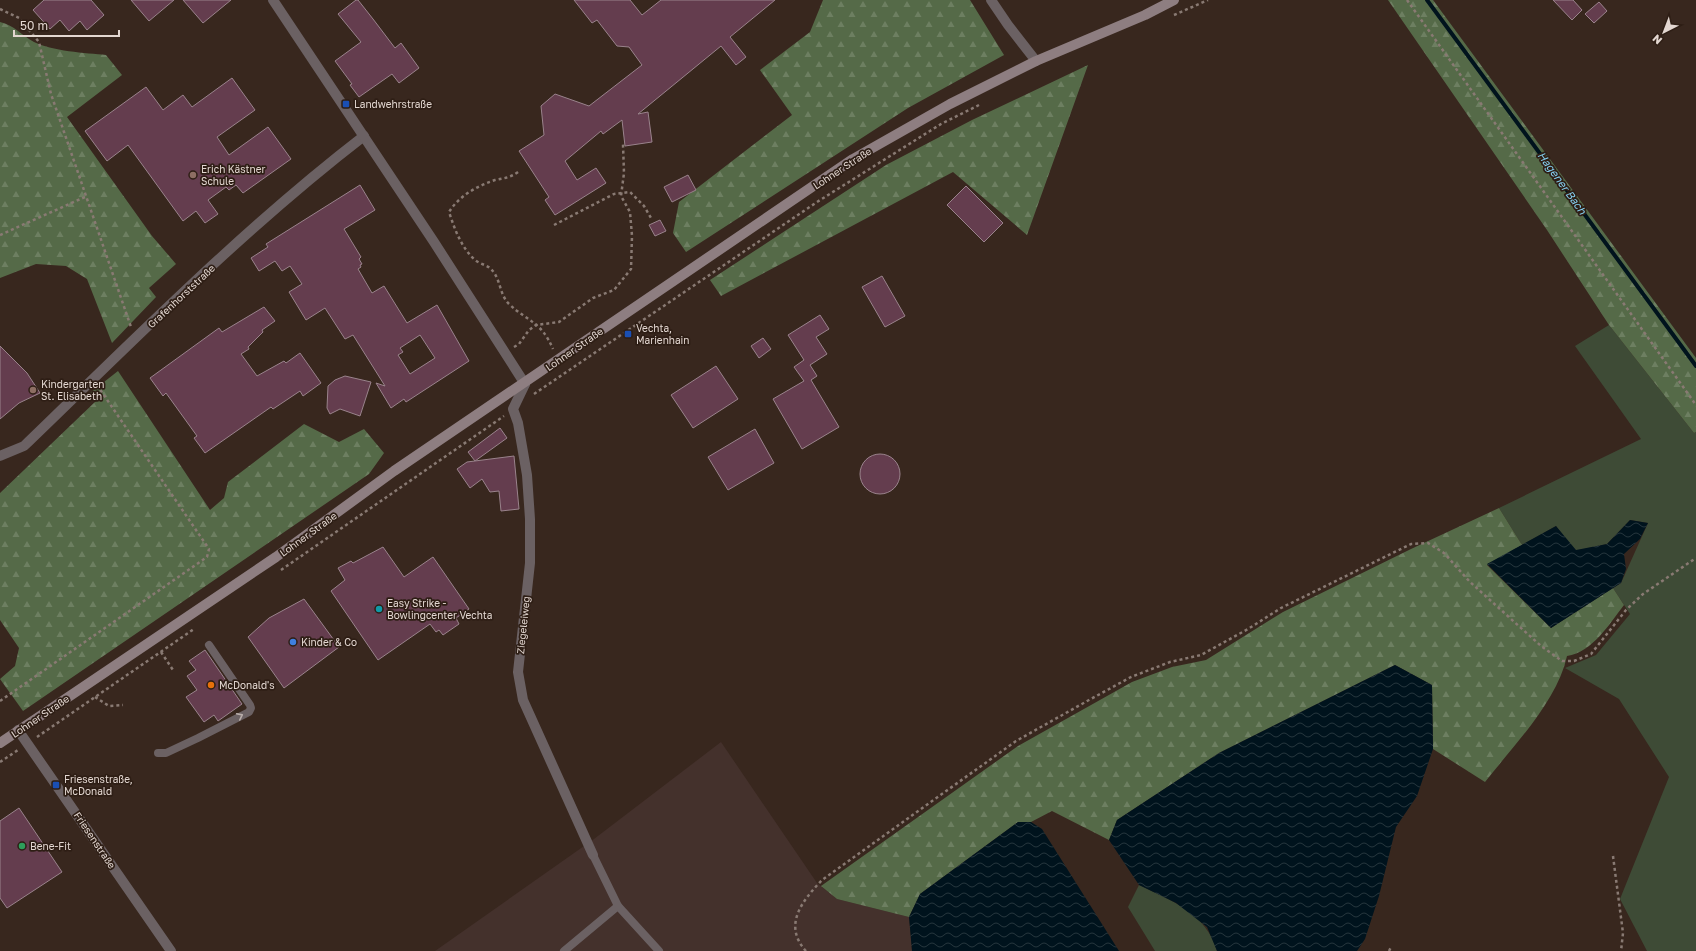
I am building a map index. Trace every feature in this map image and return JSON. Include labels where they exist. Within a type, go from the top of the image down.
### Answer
[{"type":"main road","name":"Lohner Straße","points":[[0,743],[276,557],[394,471],[525,384],[557,360],[853,159],[950,104],[1036,61],[1145,15],[1174,0]]},
{"type":"street","points":[[273,0],[364,136],[525,384]]},
{"type":"street","points":[[991,0],[1036,61]]},
{"type":"street","name":"Grafenhorststraße","points":[[0,456],[24,446],[135,339],[282,202],[364,136]]},
{"type":"street","name":"Ziegeleiweg","points":[[525,384],[513,409],[518,423],[526,474],[530,519],[530,563],[518,672],[522,700],[593,855]]},
{"type":"street","name":"Friesenstraße","points":[[18,730],[171,951]]},
{"type":"lane","points":[[158,753],[163,748],[196,734],[205,733],[244,715],[251,708],[209,645]]},
{"type":"lane","points":[[593,855],[618,906],[659,951]]},
{"type":"lane","points":[[564,951],[618,906]]},
{"type":"path","points":[[1407,0],[1696,405]]},
{"type":"path","points":[[0,9],[19,18],[39,42],[51,94],[135,339]]},
{"type":"path","points":[[506,353],[519,344],[529,330],[536,324],[559,322],[593,298],[614,290],[631,269],[632,236],[630,212],[621,196],[624,173],[622,144]]},
{"type":"path","points":[[518,172],[511,177],[495,180],[475,188],[453,205],[449,212],[457,236],[476,260],[491,269],[495,274],[502,295],[509,305],[536,324],[548,337],[557,360],[565,373]]},
{"type":"path","points":[[554,225],[614,194],[622,192],[630,192],[644,206],[651,218]]},
{"type":"path","points":[[0,235],[86,197]]},
{"type":"path","points":[[0,701],[207,557],[209,548],[93,380]]},
{"type":"path","points":[[806,951],[797,932],[795,918],[804,900],[822,880],[1016,741],[1131,677],[1170,662],[1201,655],[1248,629],[1281,608],[1411,544],[1428,543],[1444,553],[1470,582],[1541,646],[1562,661],[1574,661],[1590,654],[1626,610],[1643,594],[1696,558]]},
{"type":"path","points":[[161,652],[173,670]]},
{"type":"path","points":[[95,697],[109,706],[123,704]]},
{"type":"path","points":[[1613,856],[1623,933],[1622,951]]},
{"type":"path","points":[[1389,951],[1391,946]]},
{"type":"shaded area","points":[[721,742],[817,883],[837,899],[909,917],[912,951],[435,951],[594,839]]},
{"type":"green space","points":[[823,0],[970,0],[1004,55],[908,108],[686,252],[673,233],[679,202],[792,115],[760,70],[810,32]]},
{"type":"green space","points":[[1388,0],[1433,0],[1696,358],[1696,432],[1694,433],[1609,325],[1547,230]]},
{"type":"green space","points":[[0,22],[9,25],[34,42],[50,48],[106,55],[122,75],[67,117],[152,236],[176,264],[149,288],[156,297],[112,343],[87,279],[66,266],[36,264],[0,278]]},
{"type":"green space","points":[[1088,65],[1027,235],[953,172],[721,296],[710,280],[886,165],[972,120]]},
{"type":"green space","points":[[1609,325],[1694,433],[1696,432],[1696,951],[1647,951],[1620,899],[1669,777],[1619,699],[1565,668],[1596,655],[1630,614],[1613,588],[1621,583],[1648,523],[1630,520],[1607,544],[1575,551],[1556,526],[1522,545],[1499,508],[1641,439],[1575,346]]},
{"type":"green space","points":[[118,371],[210,510],[224,498],[228,482],[304,424],[339,442],[364,429],[384,453],[369,474],[23,711],[0,679],[15,666],[19,648],[0,620],[0,493],[96,401],[90,393]]},
{"type":"green space","points":[[1499,508],[1522,545],[1487,565],[1551,628],[1613,588],[1624,605],[1593,643],[1585,649],[1567,656],[1562,673],[1544,707],[1533,723],[1485,782],[1433,749],[1432,685],[1395,665],[1219,753],[1117,820],[1109,840],[1052,811],[1031,822],[1018,822],[920,894],[909,917],[837,899],[821,886],[1018,746],[1132,682],[1172,667],[1206,660],[1283,612],[1411,549]]},
{"type":"green space","points":[[1139,885],[1163,896],[1196,918],[1205,927],[1212,938],[1217,951],[1155,951],[1128,907]]},
{"type":"water","points":[[1630,520],[1648,523],[1640,539],[1624,554],[1626,569],[1621,583],[1551,628],[1487,564],[1556,526],[1576,550],[1607,544]]},
{"type":"water","points":[[1395,665],[1432,685],[1433,749],[1417,796],[1396,827],[1379,896],[1365,939],[1357,951],[1217,951],[1207,927],[1176,903],[1139,885],[1109,840],[1117,820],[1219,753]]},
{"type":"water","points":[[1018,822],[1031,822],[1042,829],[1119,951],[912,951],[909,917],[920,894]]},
{"type":"building","points":[[44,0],[91,0],[104,15],[87,30],[80,21],[69,31],[60,20],[50,29],[33,10]]},
{"type":"building","points":[[131,0],[174,0],[149,21]]},
{"type":"building","points":[[183,0],[231,0],[203,23]]},
{"type":"building","points":[[358,0],[395,48],[401,43],[419,68],[399,83],[392,74],[359,97],[350,85],[352,84],[335,61],[361,42],[338,14]]},
{"type":"building","points":[[574,0],[630,0],[642,15],[661,0],[775,0],[730,37],[746,57],[736,65],[721,46],[638,114],[648,112],[652,142],[625,146],[622,120],[603,134],[601,131],[565,161],[577,180],[596,168],[606,183],[555,215],[545,200],[549,197],[519,151],[544,135],[541,106],[555,94],[589,106],[642,65],[629,47],[617,46],[597,20],[592,23]]},
{"type":"building","points":[[1553,0],[1573,0],[1582,10],[1572,20]]},
{"type":"building","points":[[1599,2],[1607,11],[1594,23],[1585,14]]},
{"type":"building","points":[[232,78],[255,110],[217,137],[229,155],[268,127],[291,159],[243,193],[236,185],[229,190],[226,187],[208,200],[218,214],[205,223],[196,211],[183,221],[128,145],[107,161],[85,131],[146,87],[163,110],[183,95],[192,107]]},
{"type":"building","points":[[688,175],[696,190],[672,202],[664,187]]},
{"type":"building","points":[[360,185],[375,210],[344,229],[361,257],[359,259],[362,264],[358,269],[372,293],[384,286],[407,323],[437,305],[469,361],[406,402],[404,399],[391,408],[376,383],[385,386],[353,335],[345,339],[325,308],[306,320],[289,292],[302,284],[290,266],[282,271],[275,261],[259,271],[251,258],[268,247],[266,244]],"holes":[[[420,335],[435,358],[410,374],[398,355],[403,352],[400,348]]]},
{"type":"building","points":[[966,186],[1003,223],[984,242],[947,205]]},
{"type":"building","points":[[660,220],[666,231],[655,236],[649,225]]},
{"type":"building","points":[[882,276],[905,316],[885,327],[862,287]]},
{"type":"building","points":[[264,307],[275,321],[262,330],[263,332],[248,347],[249,349],[241,354],[257,376],[284,361],[286,363],[300,353],[321,383],[303,396],[300,391],[273,409],[271,407],[205,453],[194,438],[197,436],[166,393],[163,396],[150,378],[219,328],[222,332]]},
{"type":"building","points":[[820,315],[829,329],[816,337],[827,354],[810,365],[817,376],[811,380],[839,427],[802,449],[773,399],[804,381],[794,367],[804,360],[788,335]]},
{"type":"building","points":[[763,338],[771,349],[759,358],[751,346]]},
{"type":"building","points":[[0,346],[27,373],[40,393],[19,403],[0,419]]},
{"type":"building","points":[[716,366],[738,399],[693,428],[671,395]]},
{"type":"building","points":[[345,376],[371,382],[360,416],[340,409],[330,414],[327,408],[328,386],[335,380]]},
{"type":"building","points":[[500,428],[507,438],[475,461],[468,452]]},
{"type":"building","points":[[755,429],[774,463],[728,490],[708,457]]},
{"type":"building","points":[[884,454],[891,457],[897,463],[900,474],[899,482],[891,491],[884,494],[876,494],[869,491],[861,482],[860,470],[863,463],[872,455]]},
{"type":"building","points":[[514,456],[519,509],[501,511],[499,491],[490,492],[482,479],[470,488],[457,469],[467,462]]},
{"type":"building","name":"Easy Strike - Bowlingcenter Vechta","points":[[383,547],[404,577],[433,557],[469,609],[456,618],[459,624],[443,635],[439,630],[436,632],[430,624],[378,660],[331,591],[345,580],[338,568],[351,561],[353,563]]},
{"type":"building","name":"Kinder & Co","points":[[304,599],[339,647],[284,688],[248,637],[269,618]]},
{"type":"building","name":"McDonald's","points":[[205,650],[242,704],[218,721],[214,715],[204,722],[186,697],[197,690],[187,676],[196,670],[189,661]]},
{"type":"building","name":"Bene-Fit","points":[[19,808],[62,872],[7,908],[0,898],[0,821]]},
{"type":"waterway","name":"Hagener Bach","points":[[1427,0],[1696,366]]},
{"type":"place","name":"Landwehrstraße","points":[[346,104]]},
{"type":"place","name":"Erich Kästner Schule","points":[[193,175]]},
{"type":"place","name":"Vechta, Marienhain","points":[[628,334]]},
{"type":"place","name":"Kindergarten St. Elisabeth","points":[[33,390]]},
{"type":"place","name":"Easy Strike - Bowlingcenter Vechta","points":[[379,609]]},
{"type":"place","name":"Kinder & Co","points":[[293,642]]},
{"type":"place","name":"McDonald's","points":[[211,685]]},
{"type":"place","name":"Friesenstraße, McDonald","points":[[56,785]]},
{"type":"place","name":"Bene-Fit","points":[[22,846]]}]
